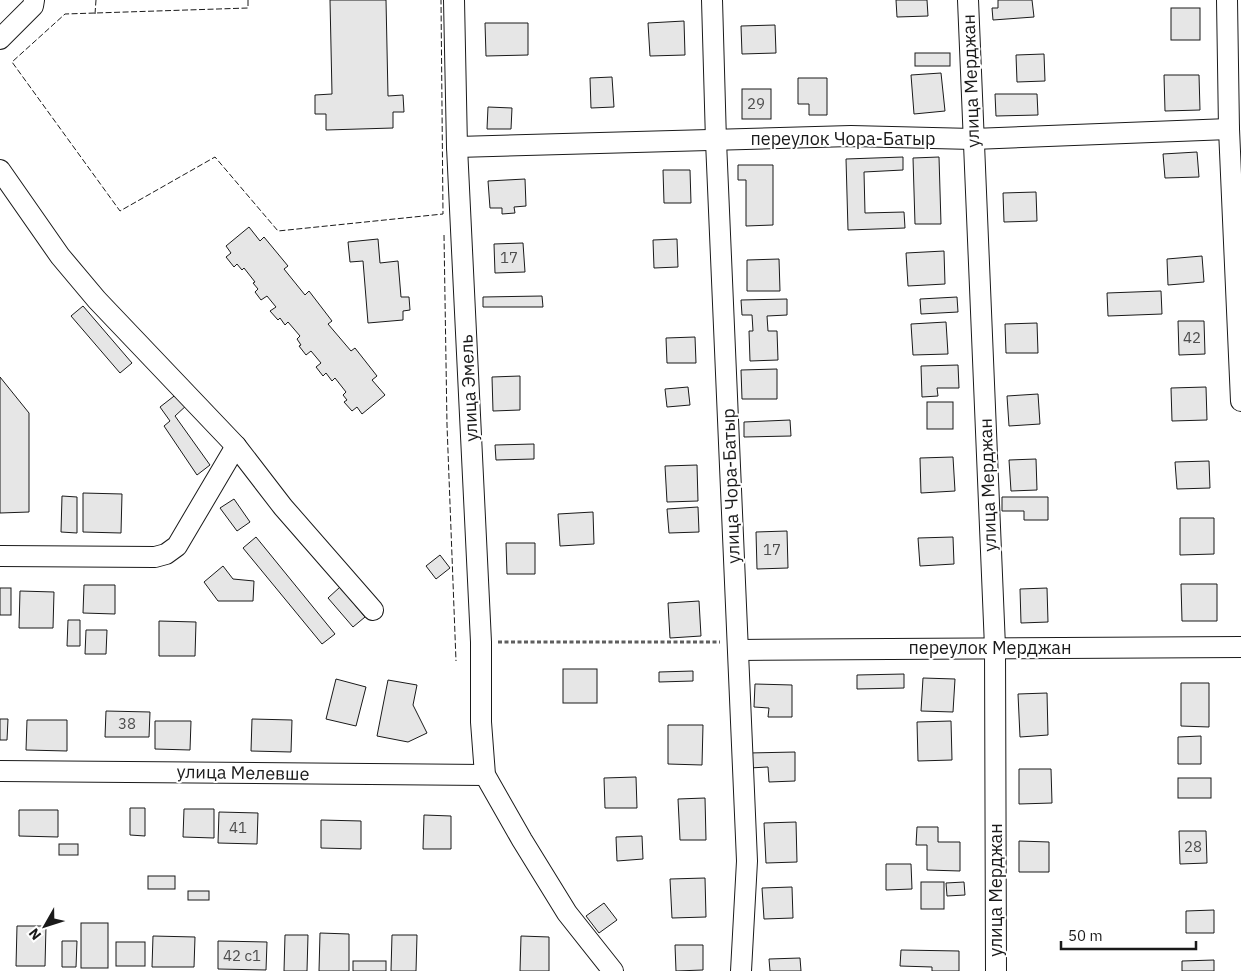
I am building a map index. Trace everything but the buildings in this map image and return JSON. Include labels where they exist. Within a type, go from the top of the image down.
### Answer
[{"type":"street","points":[[0,39],[32,6],[34,0]]},
{"type":"street","name":"улица Эмель","points":[[454,0],[457,147],[481,642],[481,722],[485,775]]},
{"type":"street","name":"улица Чора-Батыр","points":[[712,0],[716,141],[747,861],[741,971]]},
{"type":"street","name":"улица Мерджан","points":[[968,0],[995,647],[996,971]]},
{"type":"street","points":[[1228,0],[1229,129],[1241,401]]},
{"type":"street","name":"переулок Чора-Батыр","points":[[457,147],[851,136],[973,139],[1229,129]]},
{"type":"street","points":[[0,170],[60,256],[96,300],[236,446],[283,508],[373,610]]},
{"type":"street","points":[[0,556],[155,557],[166,554],[177,546],[236,446]]},
{"type":"street","name":"переулок Мерджан","points":[[738,646],[1241,647]]},
{"type":"street","name":"улица Мелевше","points":[[0,771],[485,775]]},
{"type":"street","points":[[485,775],[567,913],[613,971]]},
{"type":"path","points":[[481,642],[738,646]]},
{"type":"fence","points":[[95,14],[96,0]]},
{"type":"fence","points":[[248,0],[248,8],[65,14],[12,62],[120,211],[215,157],[278,231],[443,214],[441,0]]},
{"type":"fence","points":[[444,235],[447,425],[456,661]]}]
